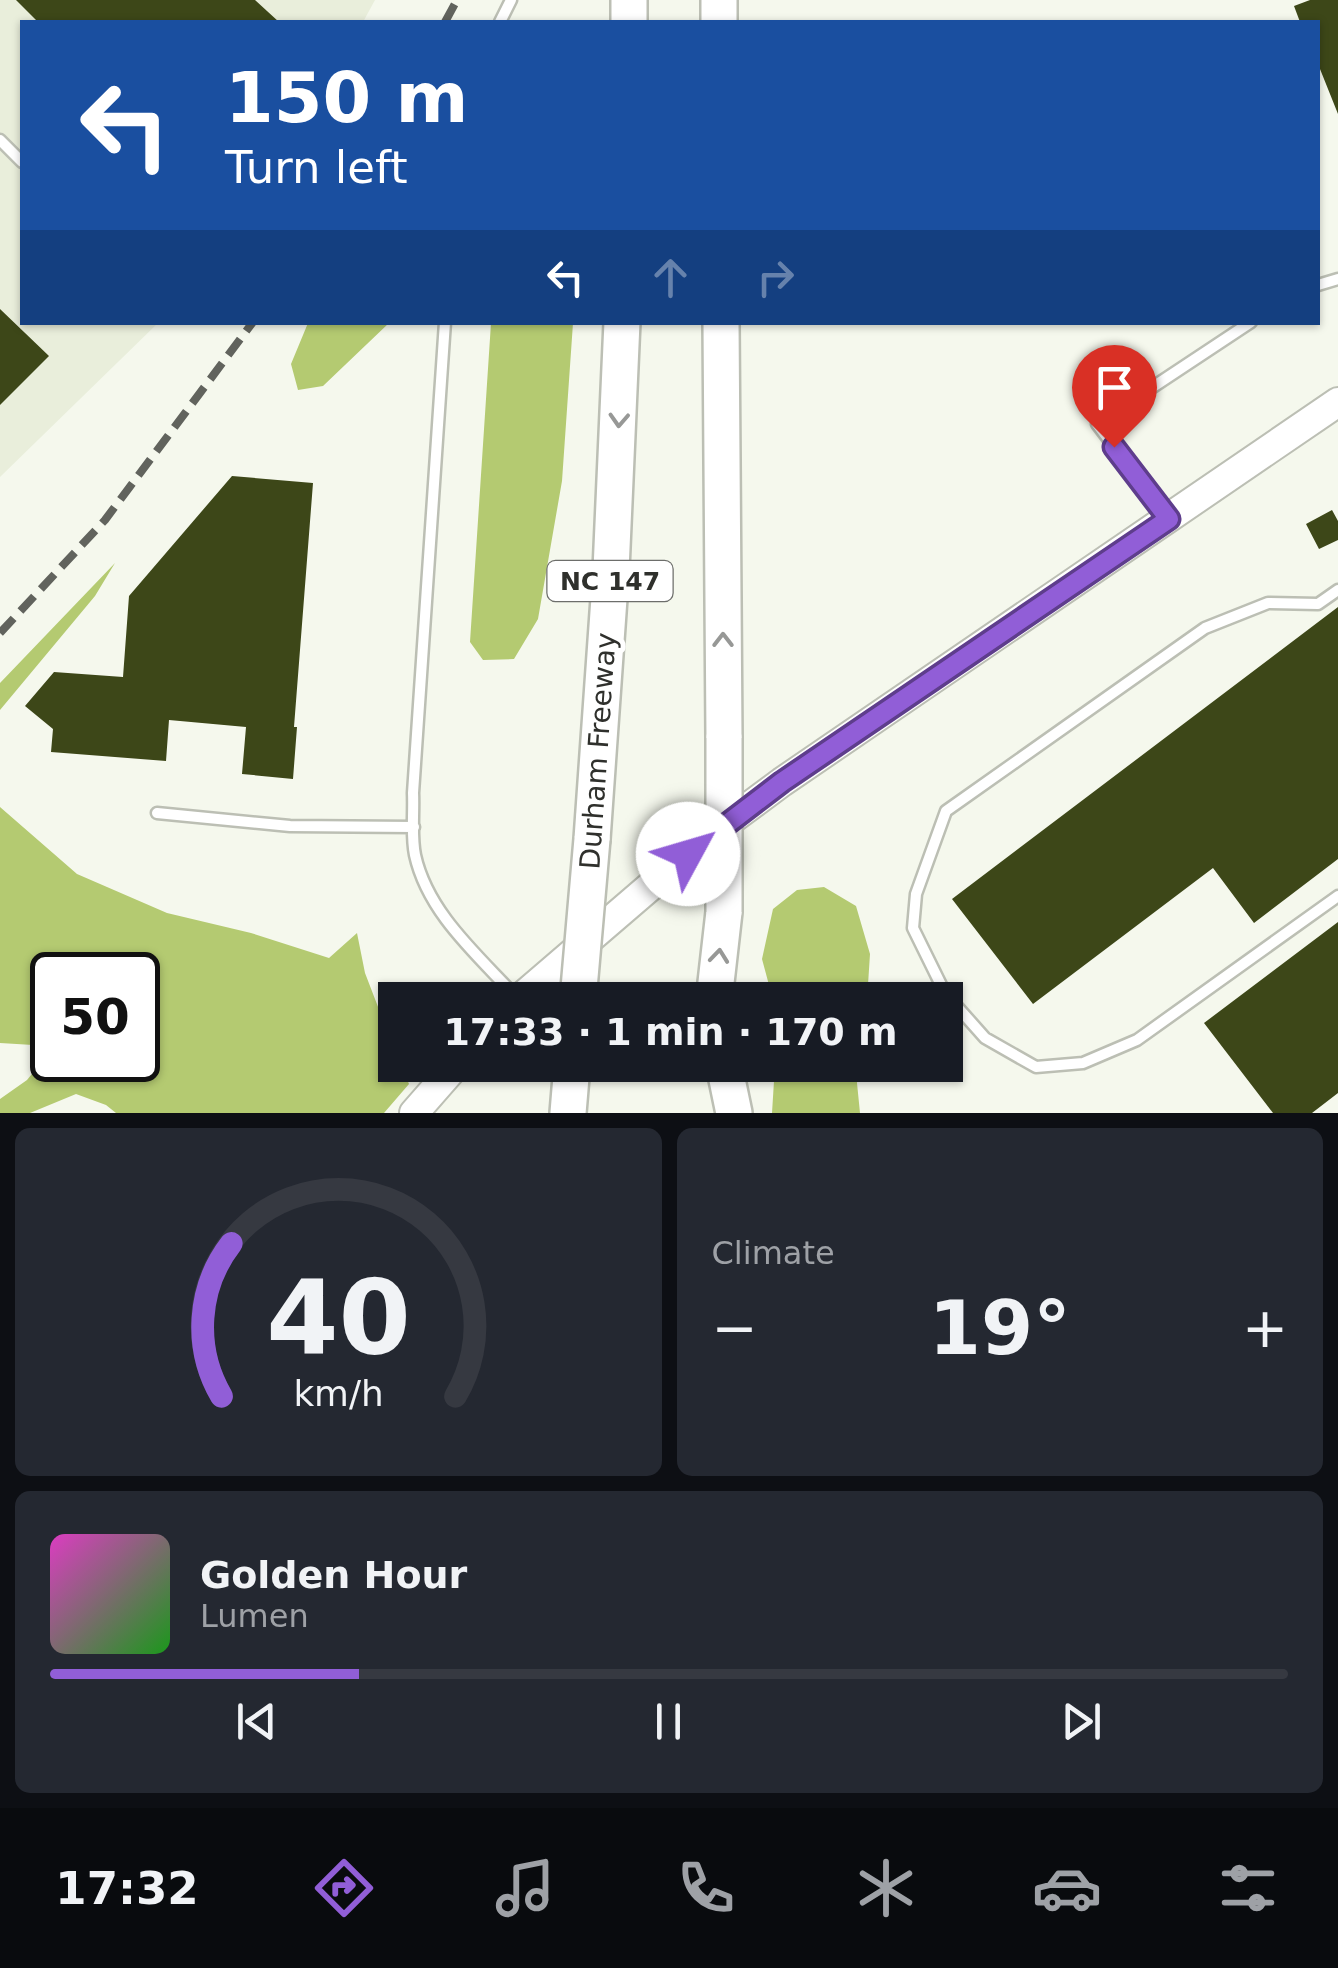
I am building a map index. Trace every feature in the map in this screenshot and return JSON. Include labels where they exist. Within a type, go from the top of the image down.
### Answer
[{"type":"highway","name":"Durham Freeway","points":[[580,982],[611,570],[622,325]]},
{"type":"highway","points":[[716,982],[724,912],[721,325]]},
{"type":"highway","points":[[568,1113],[571,1082]]},
{"type":"highway","points":[[711,1113],[712,1082]]},
{"type":"highway","points":[[728,1082],[734,1113]]},
{"type":"main road","points":[[539,982],[709,836],[782,782],[1338,402]]},
{"type":"main road","points":[[414,1113],[441,1082]]},
{"type":"lane","points":[[0,140],[20,160]]},
{"type":"lane","points":[[446,325],[413,792],[414,853],[427,890],[442,916],[502,982]]},
{"type":"lane","points":[[1169,519],[1098,424],[1246,325]]},
{"type":"lane","points":[[1338,590],[1318,604],[1268,603],[1205,628],[946,811],[916,894],[913,928],[945,994],[985,1038],[1036,1067],[1083,1063],[1138,1040],[1338,896]]},
{"type":"lane","points":[[156,813],[290,826],[414,827]]},
{"type":"shaded area","points":[[0,0],[375,0],[364,20],[20,20],[20,325],[156,325],[0,477]]},
{"type":"green space","points":[[307,325],[387,325],[323,386],[298,390],[291,364]]},
{"type":"green space","points":[[491,325],[573,325],[562,481],[538,619],[514,659],[483,660],[470,642]]},
{"type":"green space","points":[[115,563],[95,596],[0,710],[0,683]]},
{"type":"green space","points":[[0,807],[77,874],[167,913],[251,933],[329,958],[357,933],[365,973],[378,1007],[378,1082],[409,1084],[384,1113],[116,1113],[76,1094],[30,1113],[0,1113],[0,1099],[30,1076],[30,1082],[160,1082],[160,952],[30,952],[30,1045],[0,1043]]},
{"type":"green space","points":[[824,887],[856,906],[870,954],[868,982],[768,982],[762,959],[773,909],[797,890]]},
{"type":"green space","points":[[774,1082],[857,1082],[860,1113],[772,1113]]},
{"type":"building","points":[[16,0],[255,0],[277,20],[36,20]]},
{"type":"building","points":[[1310,0],[1338,0],[1338,114],[1320,69],[1320,20],[1299,20],[1294,6]]},
{"type":"building","points":[[0,309],[49,356],[0,405]]},
{"type":"building","points":[[232,476],[313,483],[293,779],[242,774],[246,727],[169,720],[166,761],[51,752],[53,729],[25,706],[54,672],[123,677],[129,596]]},
{"type":"building","points":[[1332,510],[1338,521],[1338,540],[1319,549],[1306,524]]},
{"type":"building","points":[[1338,607],[1338,859],[1254,923],[1213,868],[1033,1004],[952,899]]},
{"type":"building","points":[[1338,922],[1338,1093],[1312,1113],[1273,1113],[1204,1023]]},
{"type":"railway","points":[[446,20],[457,0]]},
{"type":"railway","points":[[0,633],[105,520],[251,325]]},
{"type":"route","points":[[688,854],[782,782],[1169,519],[1114,447]]}]
